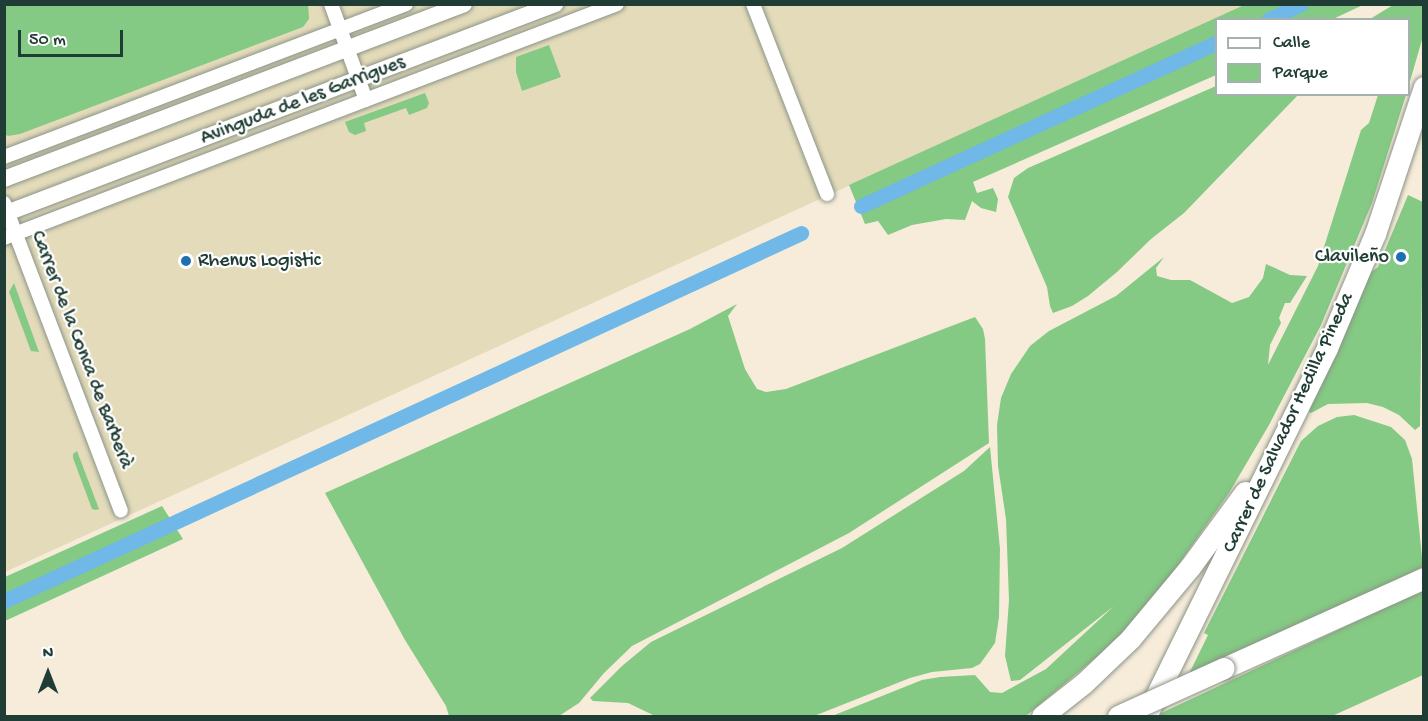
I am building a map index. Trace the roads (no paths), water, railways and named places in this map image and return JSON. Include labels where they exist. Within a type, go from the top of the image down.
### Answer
[{"type":"main road","name":"Carrer de Salvador Hedilla Pineda","points":[[1146,717],[1327,348],[1375,234],[1424,87]]},
{"type":"main road","points":[[1042,717],[1084,683],[1130,639],[1234,510],[1294,416]]},
{"type":"main road","points":[[1118,717],[1424,578]]},
{"type":"street","points":[[330,4],[366,100]]},
{"type":"street","points":[[4,157],[406,4]]},
{"type":"street","name":"Avinguda de les Garrigues","points":[[4,179],[464,4]]},
{"type":"street","name":"Avinguda de les Garrigues","points":[[6,210],[555,4]]},
{"type":"street","name":"Avinguda de les Garrigues","points":[[10,235],[617,4]]},
{"type":"street","points":[[753,4],[827,194]]},
{"type":"street","name":"Carrer de la Conca de Barberà","points":[[6,210],[10,235],[122,511]]},
{"type":"waterway","points":[[1272,18],[1301,4]]},
{"type":"waterway","points":[[861,206],[1215,43]]},
{"type":"waterway","points":[[4,601],[801,233]]},
{"type":"place","name":"Clavileño","points":[[1401,257]]},
{"type":"place","name":"Rhenus Logistic","points":[[186,261]]}]
